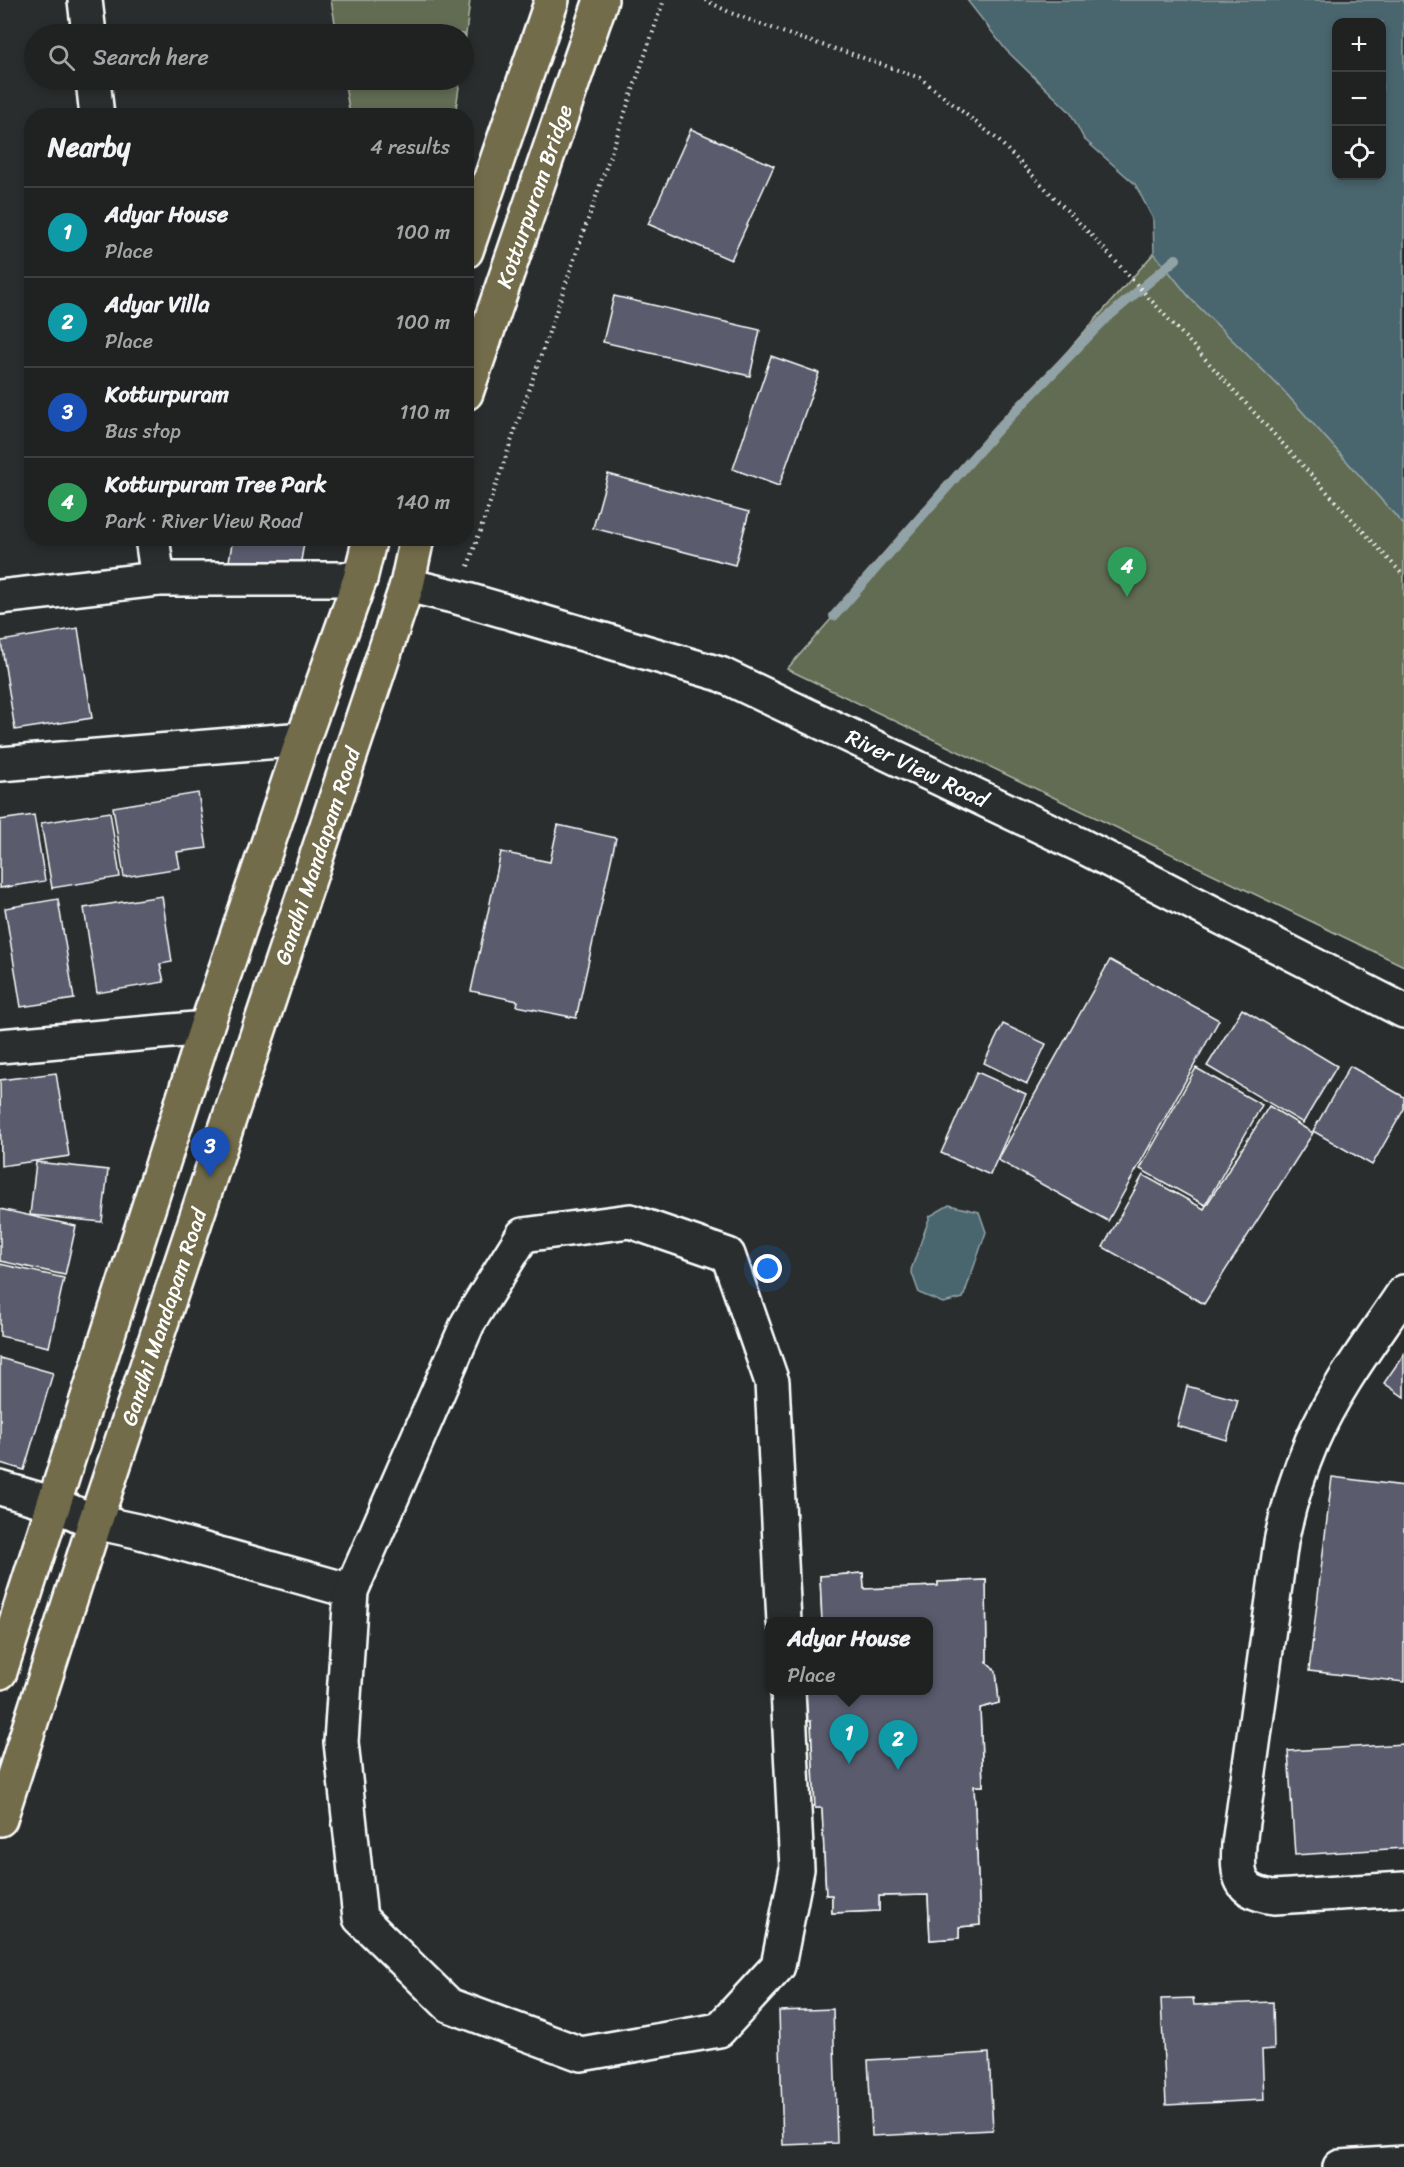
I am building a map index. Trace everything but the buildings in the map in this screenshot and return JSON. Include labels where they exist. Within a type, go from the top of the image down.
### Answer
[{"type":"main road","name":"Kotturpuram Bridge","points":[[474,228],[552,0]]},
{"type":"main road","name":"Kotturpuram Bridge","points":[[474,370],[601,0]]},
{"type":"main road","name":"Gandhi Mandapam Road","points":[[0,1672],[206,1028],[303,739],[360,579],[368,546]]},
{"type":"main road","name":"Gandhi Mandapam Road","points":[[0,1820],[95,1522],[407,585],[415,546]]},
{"type":"street","points":[[85,0],[88,24]]},
{"type":"street","points":[[94,90],[96,108]]},
{"type":"street","points":[[153,546],[158,579]]},
{"type":"street","points":[[0,597],[158,579],[360,579]]},
{"type":"street","name":"River View Road","points":[[407,585],[457,597],[720,674],[1080,845],[1404,1011]]},
{"type":"street","points":[[0,764],[303,739]]},
{"type":"street","points":[[0,1046],[206,1028]]},
{"type":"street","points":[[784,1617],[772,1382],[728,1255],[630,1221],[523,1235],[468,1323],[351,1591],[341,1742],[360,1918],[449,2005],[581,2054],[719,2030],[778,1966],[797,1869],[788,1695]]},
{"type":"street","points":[[1404,1292],[1333,1400],[1312,1440],[1288,1504],[1239,1844],[1238,1867],[1240,1880],[1249,1890],[1274,1898],[1404,1890]]},
{"type":"street","points":[[0,1488],[54,1504],[95,1522],[137,1531],[351,1591]]},
{"type":"street","points":[[1340,2167],[1404,2163]]},
{"type":"path","points":[[457,597],[664,0]]},
{"type":"path","points":[[705,0],[731,13],[796,37],[920,78],[997,139],[1096,240],[1404,576]]},
{"type":"green space","points":[[331,0],[470,0],[467,24],[335,24]]},
{"type":"green space","points":[[346,90],[459,90],[456,108],[349,108]]},
{"type":"green space","points":[[1154,253],[1191,299],[1283,390],[1404,525],[1404,966],[787,669]]},
{"type":"water","points":[[967,0],[1404,0],[1404,525],[1283,390],[1191,299],[1154,253],[1153,219],[1135,184],[1084,139],[1070,112],[1006,50]]},
{"type":"water","points":[[949,1205],[979,1212],[986,1232],[963,1298],[943,1303],[919,1293],[911,1270],[930,1216]]},
{"type":"waterway","points":[[834,616],[999,428],[1103,321],[1176,259]]},
{"type":"place","name":"Kotturpuram Tree Park","points":[[1127,597]]},
{"type":"place","name":"Kotturpuram","points":[[210,1177]]},
{"type":"place","name":"Adyar House","points":[[849,1764]]},
{"type":"place","name":"Adyar Villa","points":[[898,1770]]}]
